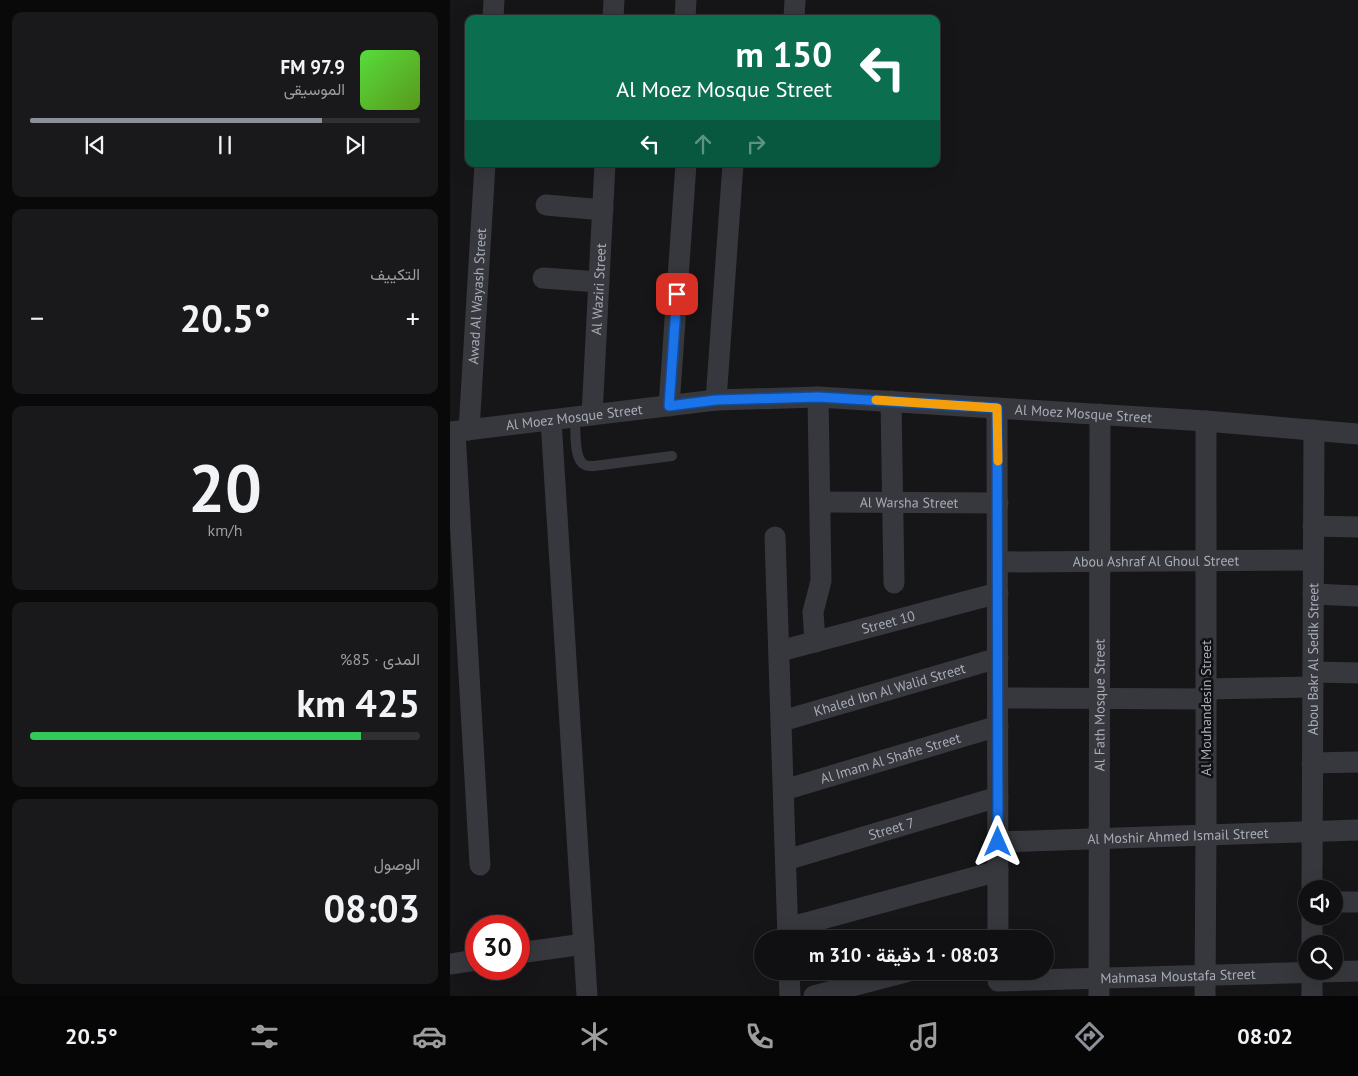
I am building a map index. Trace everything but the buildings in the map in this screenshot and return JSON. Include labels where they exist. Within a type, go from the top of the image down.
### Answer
[{"type":"street","points":[[493,15],[494,0]]},
{"type":"street","points":[[613,15],[614,0]]},
{"type":"street","points":[[685,15],[686,0]]},
{"type":"street","points":[[794,15],[795,0]]},
{"type":"street","name":"Awad Al Wayash Street","points":[[480,866],[458,431],[485,167]]},
{"type":"street","name":"Al Waziri Street","points":[[584,416],[599,282],[605,167]]},
{"type":"street","points":[[669,406],[686,167]]},
{"type":"street","points":[[716,400],[733,167]]},
{"type":"street","points":[[546,205],[603,210]]},
{"type":"street","points":[[543,278],[599,282]]},
{"type":"street","points":[[815,642],[812,612],[821,581],[818,397]]},
{"type":"street","name":"Al Moez Mosque Street","points":[[458,431],[716,400],[818,397],[1206,421],[1358,434]]},
{"type":"street","points":[[891,401],[894,583]]},
{"type":"street","points":[[997,408],[998,930]]},
{"type":"street","name":"Al Fath Mosque Street","points":[[1098,987],[1100,414]]},
{"type":"street","points":[[551,420],[587,996]]},
{"type":"street","name":"Al Mouhandesin Street","points":[[1205,986],[1206,421]]},
{"type":"street","name":"Abou Bakr Al Sedik Street","points":[[1312,880],[1314,430]]},
{"type":"street","name":"Al Warsha Street","points":[[820,502],[998,503]]},
{"type":"street","points":[[1313,526],[1358,528]]},
{"type":"street","points":[[775,537],[788,930]]},
{"type":"street","name":"Abou Ashraf Al Ghoul Street","points":[[998,562],[1313,560]]},
{"type":"street","name":"Street 10","points":[[780,651],[998,593]]},
{"type":"street","points":[[1313,594],[1358,596]]},
{"type":"street","name":"Khaled Ibn Al Walid Street","points":[[782,720],[998,658]]},
{"type":"street","points":[[998,698],[1099,699],[1206,694],[1358,673]]},
{"type":"street","name":"Al Imam Al Shafie Street","points":[[784,790],[998,726]]},
{"type":"street","points":[[1312,763],[1358,762]]},
{"type":"street","name":"Street 7","points":[[786,860],[998,797]]},
{"type":"street","name":"Al Moshir Ahmed Ismail Street","points":[[998,842],[1358,830]]},
{"type":"street","points":[[801,930],[998,871]]},
{"type":"street","points":[[1343,902],[1358,902]]},
{"type":"street","points":[[530,952],[584,944]]},
{"type":"street","points":[[450,964],[465,962]]},
{"type":"street","name":"Mahmasa Moustafa Street","points":[[1343,971],[1358,971]]},
{"type":"street","name":"Mahmasa Moustafa Street","points":[[998,983],[1098,987],[1205,986],[1298,974]]},
{"type":"street","points":[[789,980],[790,996]]},
{"type":"street","points":[[814,996],[875,980]]},
{"type":"street","points":[[1312,980],[1312,996]]},
{"type":"lane","points":[[584,416],[577,452],[579,460],[586,466],[672,456]]},
{"type":"slow traffic","points":[[876,400],[997,408],[998,461]]},
{"type":"route","points":[[677,294],[669,406],[716,400],[818,397],[997,408],[998,842]]}]
